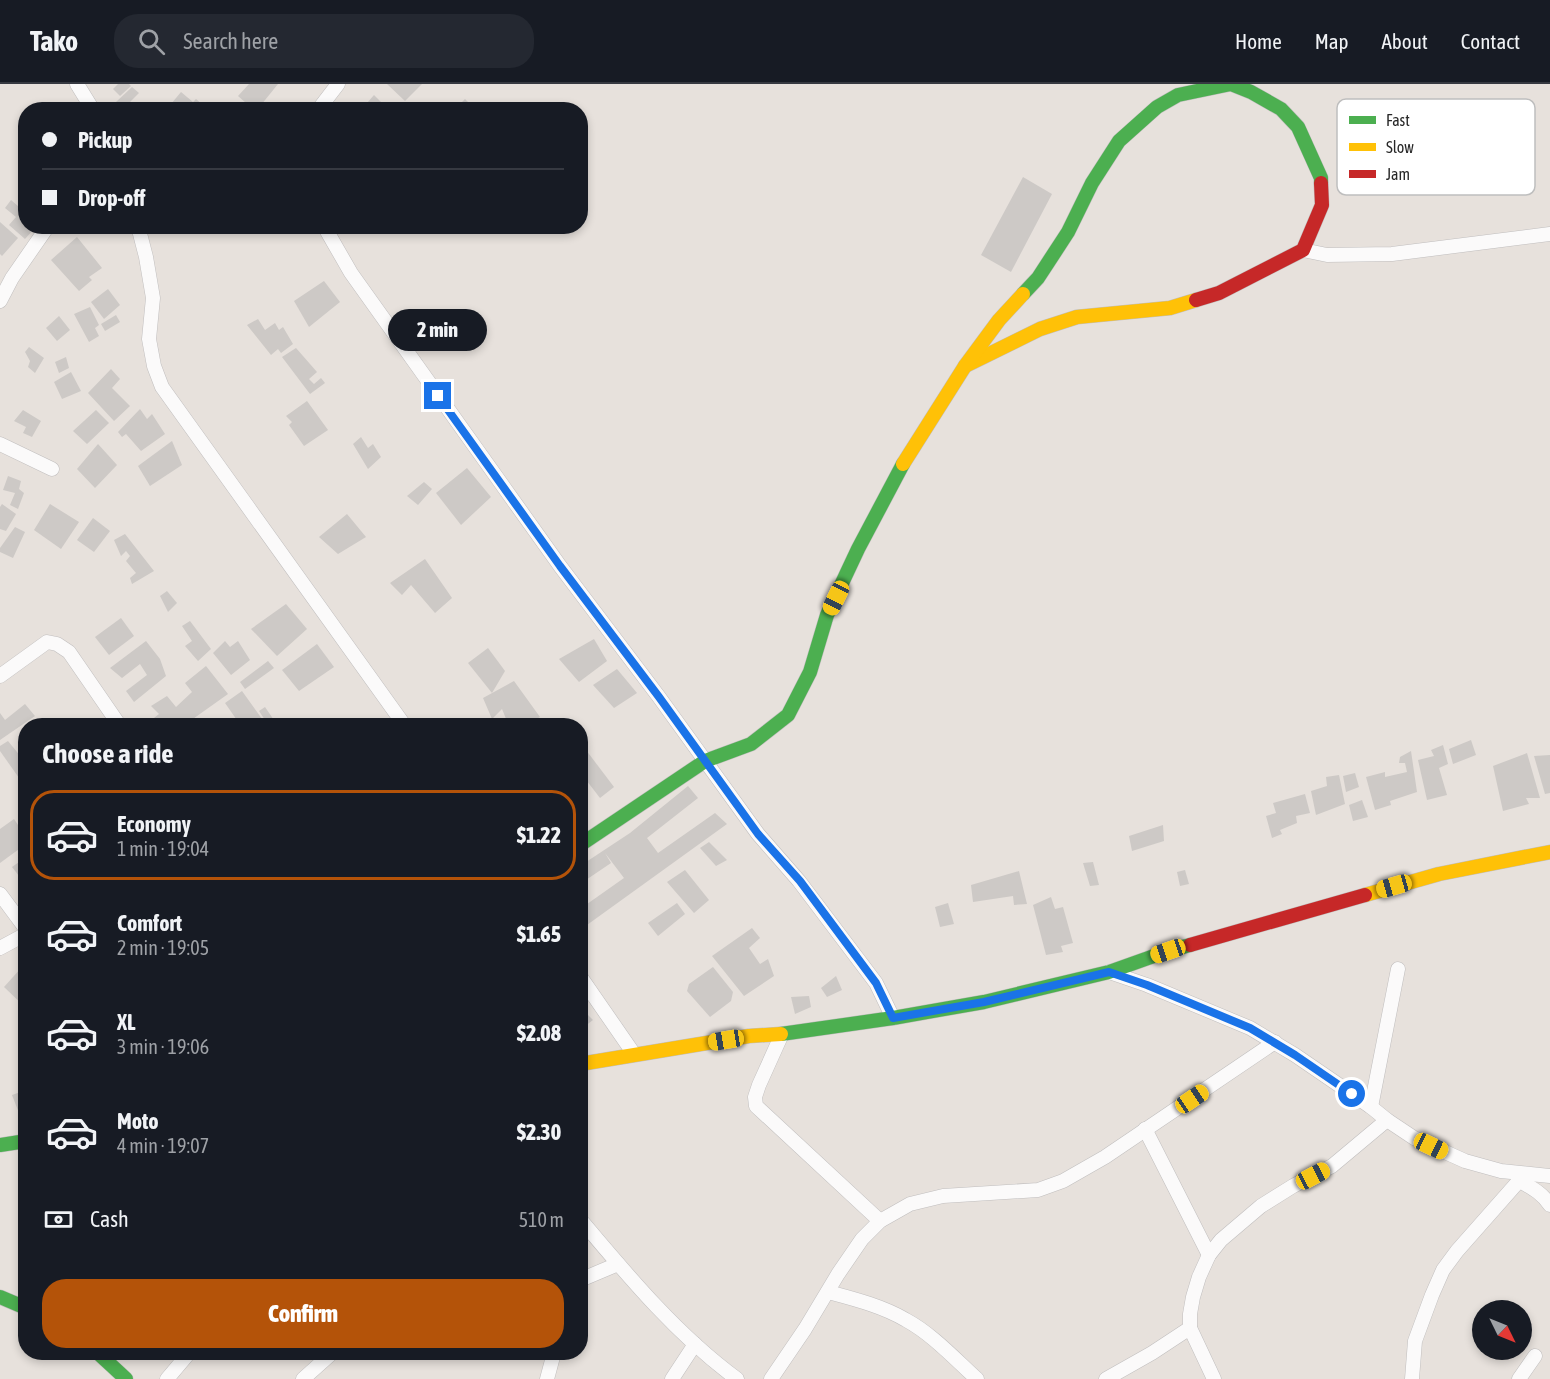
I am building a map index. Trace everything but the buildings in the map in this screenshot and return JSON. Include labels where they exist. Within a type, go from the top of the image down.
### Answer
[{"type":"street","points":[[77,84],[88,102]]},
{"type":"street","points":[[324,102],[338,84]]},
{"type":"street","points":[[588,840],[705,761],[751,744],[788,715],[810,672],[827,615],[906,458],[951,385],[999,320],[1038,278],[1068,231],[1092,183],[1119,141],[1157,106],[1178,95],[1231,84],[1281,109],[1298,127],[1321,178],[1322,206],[1303,250]]},
{"type":"street","points":[[0,301],[12,278],[42,234]]},
{"type":"street","points":[[140,234],[153,298],[150,339],[154,366],[162,387],[399,718]]},
{"type":"street","points":[[329,234],[351,273],[553,556],[758,834],[800,881],[876,983],[893,1018]]},
{"type":"street","points":[[965,366],[1040,329],[1077,317],[1170,308],[1219,293],[1303,250],[1327,255],[1392,254],[1550,234]]},
{"type":"street","points":[[0,444],[52,469]]},
{"type":"street","points":[[0,676],[47,642],[57,644],[69,652],[114,718]]},
{"type":"street","points":[[588,1063],[749,1036],[782,1034],[893,1018],[984,1002],[1109,972],[1168,951],[1439,874],[1550,852]]},
{"type":"street","points":[[0,894],[18,918]]},
{"type":"street","points":[[0,948],[18,938]]},
{"type":"street","points":[[1371,1107],[1398,969]]},
{"type":"street","points":[[1109,972],[1147,985],[1250,1028],[1275,1042],[1414,1138],[1465,1161],[1522,1178],[1550,1205]]},
{"type":"street","points":[[588,988],[634,1054]]},
{"type":"street","points":[[782,1034],[759,1085],[755,1097],[756,1106],[880,1221]]},
{"type":"street","points":[[771,1379],[862,1239],[880,1221],[910,1204],[943,1196],[1017,1192],[1053,1186],[1105,1156],[1275,1042]]},
{"type":"street","points":[[1214,1379],[1190,1328],[1193,1297],[1209,1256],[1221,1240],[1261,1206],[1332,1166],[1387,1120]]},
{"type":"street","points":[[1146,1129],[1209,1256]]},
{"type":"street","points":[[0,1145],[18,1142]]},
{"type":"street","points":[[1412,1379],[1415,1341],[1443,1270],[1522,1178],[1550,1176]]},
{"type":"street","points":[[588,1228],[641,1290],[695,1344],[737,1379]]},
{"type":"street","points":[[588,1277],[618,1264]]},
{"type":"street","points":[[828,1292],[858,1300],[906,1320],[935,1341],[977,1379]]},
{"type":"street","points":[[0,1297],[18,1305]]},
{"type":"street","points":[[1106,1379],[1190,1328]]},
{"type":"street","points":[[672,1379],[695,1344]]},
{"type":"street","points":[[1519,1379],[1535,1356]]},
{"type":"street","points":[[106,1360],[126,1379]]},
{"type":"street","points":[[167,1379],[183,1360]]},
{"type":"street","points":[[303,1379],[324,1360]]},
{"type":"street","points":[[547,1379],[552,1360]]},
{"type":"traffic: fast","points":[[1023,294],[1038,278],[1068,232],[1092,183],[1119,141],[1157,107],[1178,95],[1231,84],[1281,109],[1298,127],[1321,178],[1321,183]]},
{"type":"traffic: fast","points":[[588,840],[705,761],[751,744],[788,715],[810,672],[827,615],[858,549],[903,464]]},
{"type":"traffic: fast","points":[[781,1034],[984,1002],[1109,972],[1190,945]]},
{"type":"traffic: fast","points":[[0,1145],[18,1142]]},
{"type":"traffic: fast","points":[[0,1297],[18,1305]]},
{"type":"traffic: fast","points":[[106,1360],[126,1379]]},
{"type":"traffic: slow","points":[[903,464],[965,366],[999,320],[1023,294]]},
{"type":"traffic: slow","points":[[965,366],[1040,329],[1077,317],[1170,308],[1196,300]]},
{"type":"traffic: slow","points":[[1365,895],[1439,874],[1550,852]]},
{"type":"traffic: slow","points":[[588,1063],[749,1036],[781,1034]]},
{"type":"traffic: jam","points":[[1196,300],[1219,293],[1303,250],[1322,205],[1321,183]]},
{"type":"traffic: jam","points":[[1190,945],[1365,895]]},
{"type":"route","points":[[438,396],[758,834],[800,881],[876,983],[893,1018],[984,1002],[1109,972],[1147,985],[1250,1028],[1275,1042],[1352,1094]]}]
